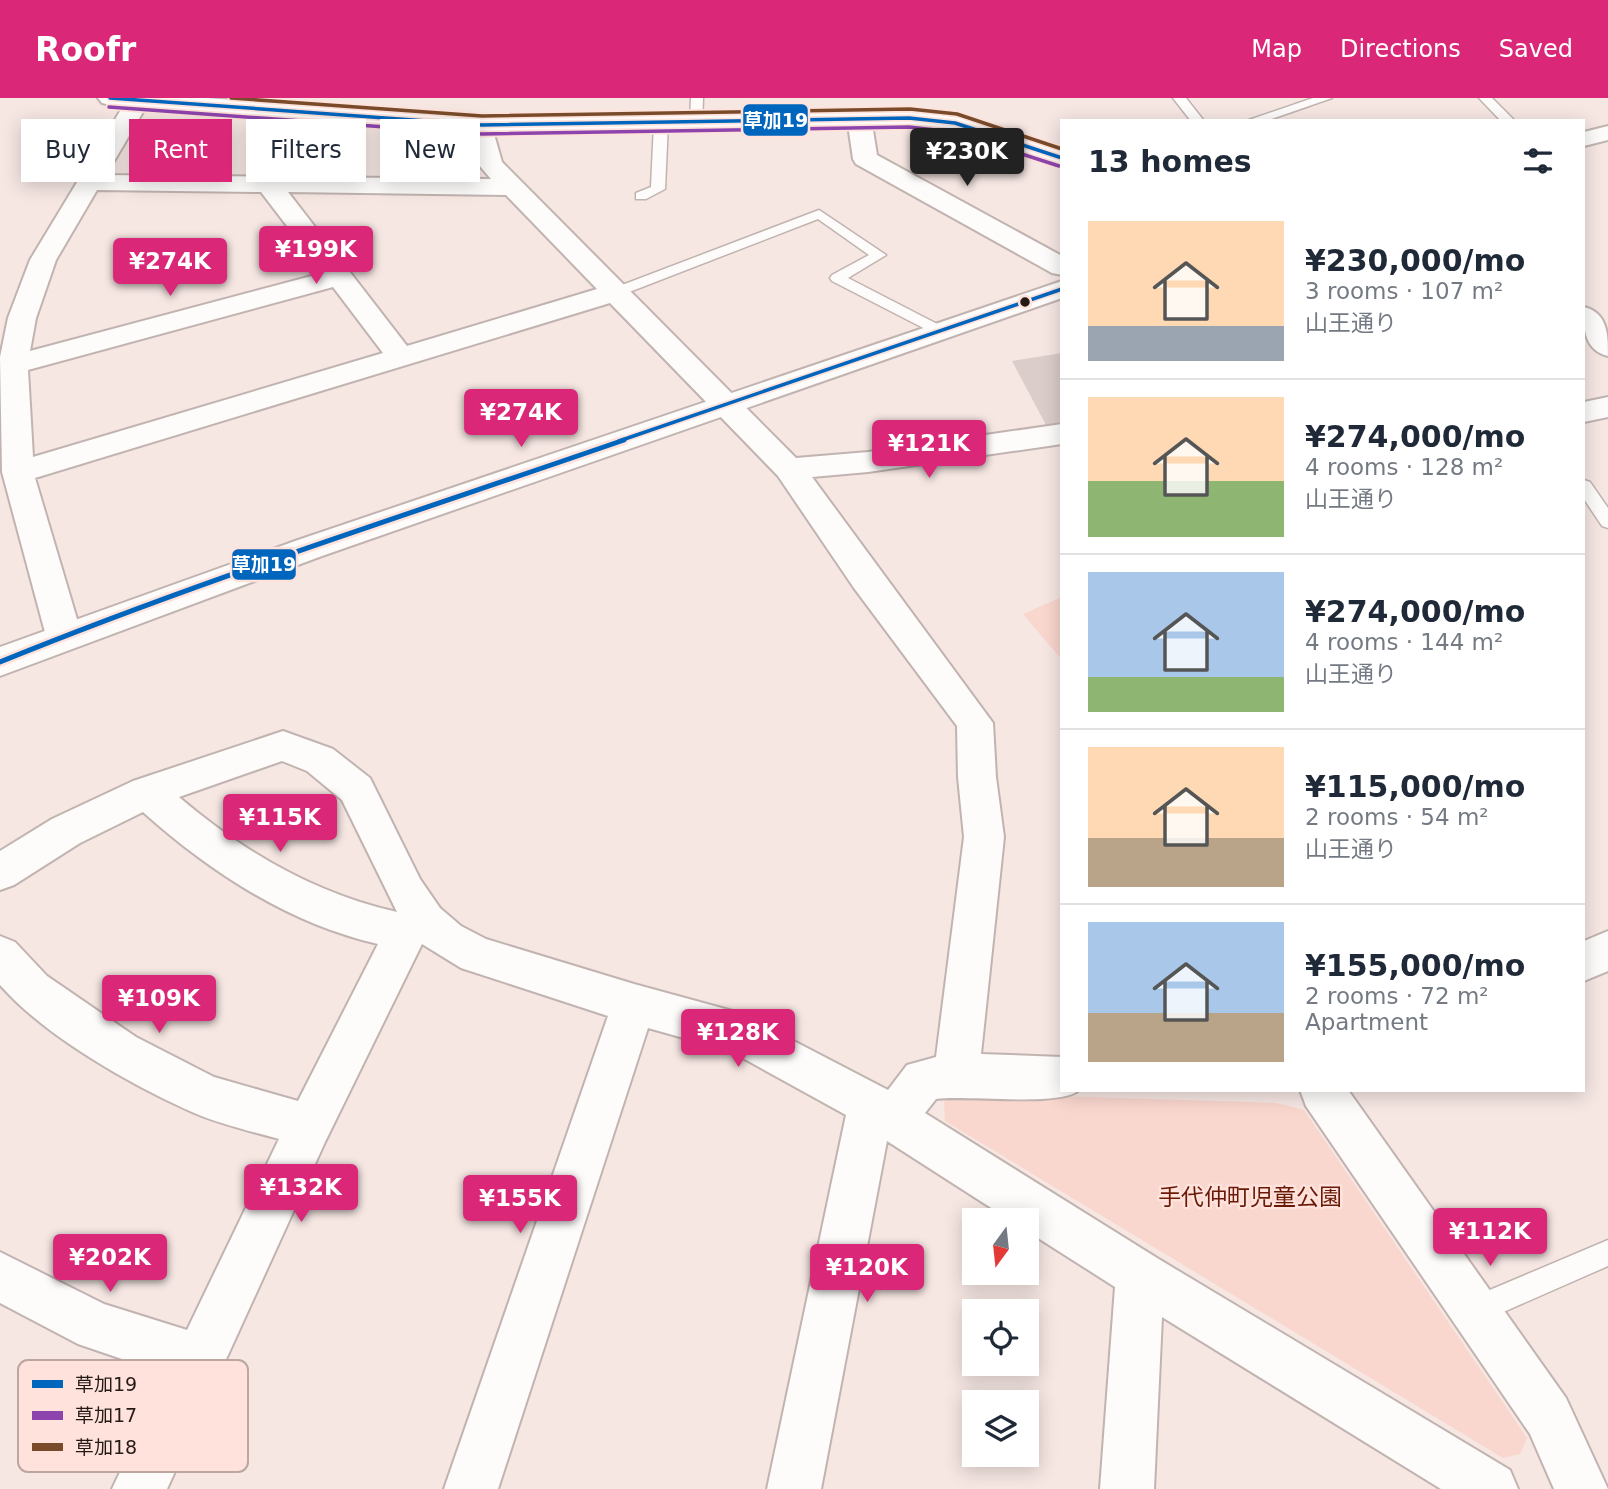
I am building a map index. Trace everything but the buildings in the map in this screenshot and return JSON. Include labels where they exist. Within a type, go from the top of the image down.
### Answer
[{"type":"street","points":[[115,120],[124,99],[482,125],[661,123],[697,110],[861,111],[955,122],[1060,157]]},
{"type":"street","points":[[861,111],[865,159],[1060,266]]},
{"type":"street","points":[[482,125],[490,164],[789,469],[866,579],[975,723],[977,777],[984,837],[956,1074]]},
{"type":"street","points":[[1585,139],[1608,133]]},
{"type":"street","points":[[64,636],[18,472],[13,365],[22,317],[39,269],[89,182],[510,187]]},
{"type":"street","points":[[269,185],[401,357]]},
{"type":"street","points":[[13,365],[340,277]]},
{"type":"street","points":[[0,662],[64,636],[1060,290]]},
{"type":"street","points":[[18,472],[614,293]]},
{"type":"street","points":[[1585,316],[1608,347]]},
{"type":"street","points":[[1585,412],[1608,407]]},
{"type":"street","points":[[789,469],[868,462],[1060,434]]},
{"type":"street","points":[[0,873],[73,827],[146,792],[283,746],[305,752],[320,760],[356,789],[406,891],[415,927],[309,1126],[200,1359],[96,1326],[0,1277]]},
{"type":"street","points":[[146,792],[184,827],[274,886],[345,917],[415,927],[476,955],[634,1004],[740,1033],[882,1112],[1140,1275],[1491,1489]]},
{"type":"street","points":[[1585,962],[1608,950]]},
{"type":"street","points":[[0,956],[32,990],[120,1052],[206,1096],[309,1126]]},
{"type":"street","points":[[471,1489],[634,1004]]},
{"type":"street","points":[[794,1489],[882,1112],[923,1080],[956,1074],[1060,1078]]},
{"type":"street","points":[[1322,1092],[1548,1416],[1581,1489]]},
{"type":"street","points":[[1127,1489],[1140,1275]]},
{"type":"street","points":[[139,1489],[147,1472]]},
{"type":"lane","points":[[1179,98],[1196,119]]},
{"type":"lane","points":[[1258,119],[1326,98]]},
{"type":"lane","points":[[1485,98],[1507,119]]},
{"type":"lane","points":[[641,196],[658,189],[661,123]]},
{"type":"lane","points":[[614,293],[819,215],[879,254],[837,278],[940,331]]},
{"type":"lane","points":[[1585,488],[1608,522]]},
{"type":"lane","points":[[1476,1310],[1608,1253]]},
{"type":"green space","points":[[1060,598],[1060,658],[1023,614]]},
{"type":"green space","name":"手代仲町児童公園","points":[[956,1093],[1277,1103],[1304,1110],[1527,1438],[1520,1454],[1503,1458],[945,1121],[944,1102]]},
{"type":"transit line","name":"草加19","points":[[110,98],[482,125],[909,118],[955,123],[1060,157]]},
{"type":"transit line","name":"草加18","points":[[231,98],[482,116],[910,109],[957,114],[1060,148]]},
{"type":"transit line","name":"草加17","points":[[109,107],[482,134],[909,127],[953,132],[1059,166]]},
{"type":"transit line","name":"草加19","points":[[0,662],[64,636],[310,548],[1060,290]]}]
